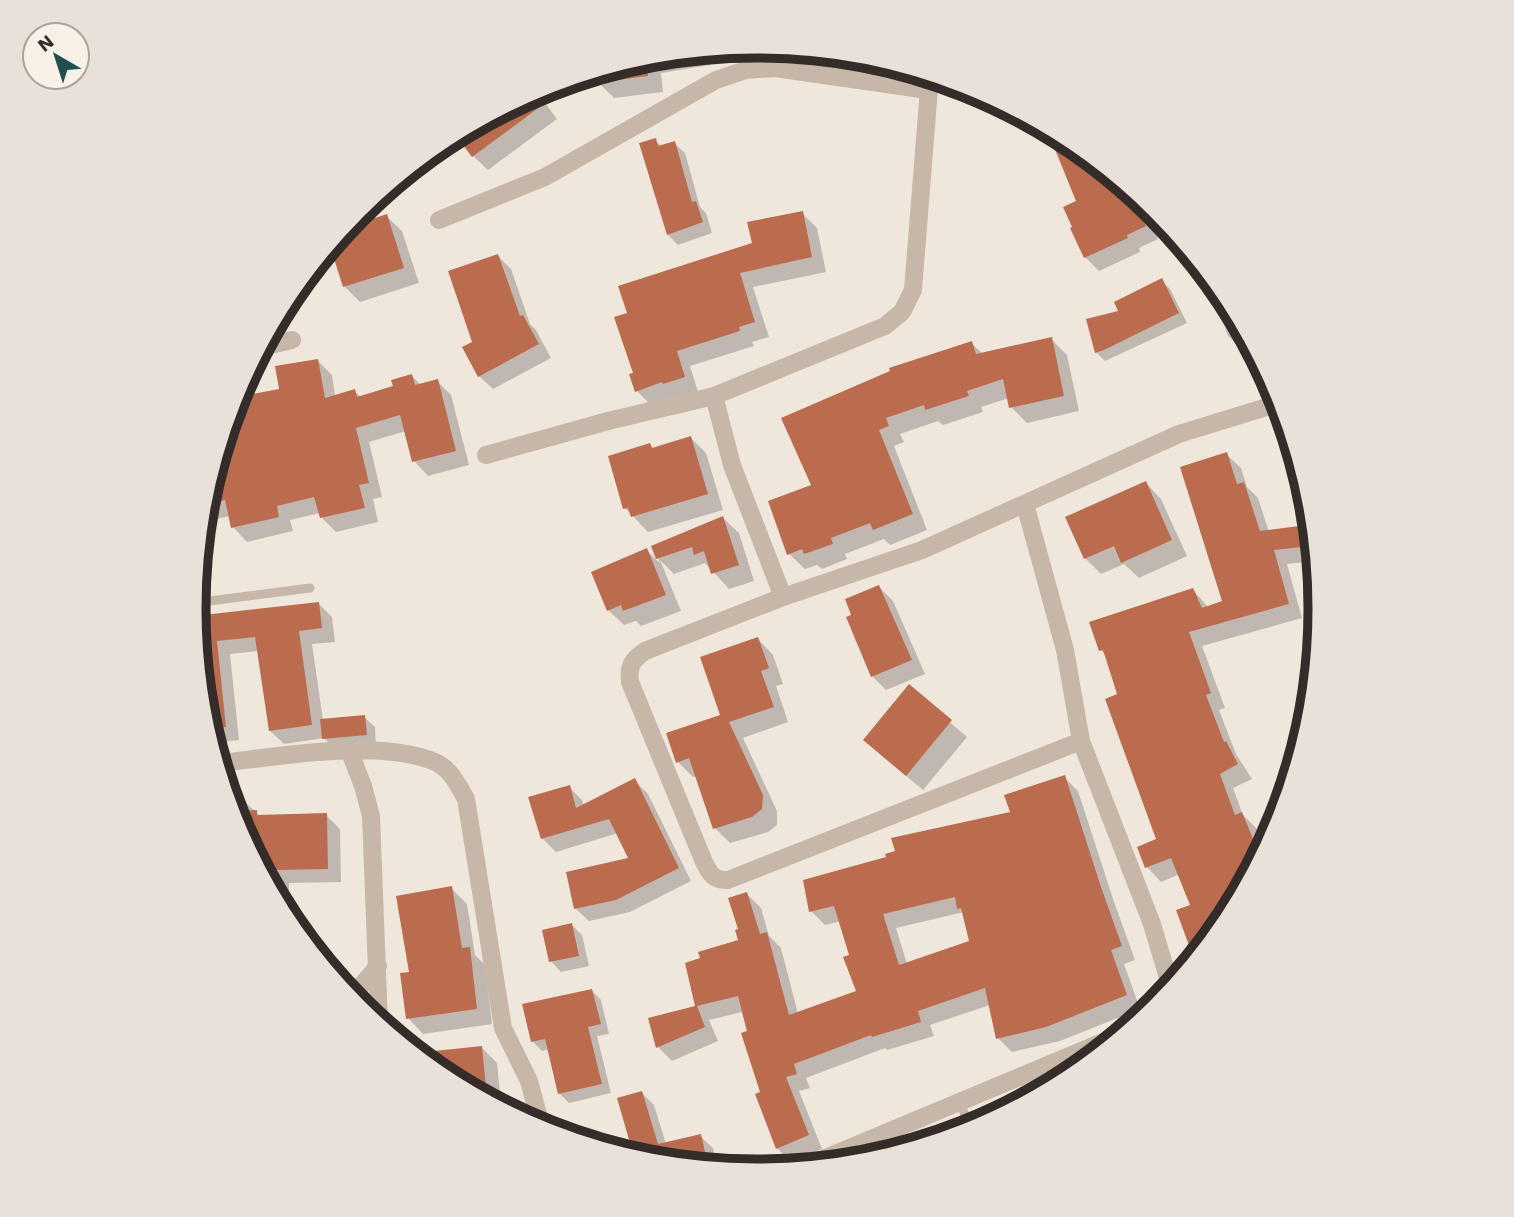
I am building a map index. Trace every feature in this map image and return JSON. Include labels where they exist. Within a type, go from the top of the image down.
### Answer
[{"type":"street","points":[[439,220],[545,177],[716,79],[746,70],[775,68],[916,82]]},
{"type":"street","points":[[486,455],[608,421],[714,396],[885,326],[902,312],[913,290],[929,85]]},
{"type":"street","points":[[274,344],[292,340]]},
{"type":"street","points":[[714,396],[732,465],[783,597]]},
{"type":"street","points":[[1081,741],[728,880],[715,879],[704,862],[630,682],[629,669],[635,659],[645,651],[783,597],[922,550],[1179,434],[1270,409]]},
{"type":"street","points":[[1025,504],[1065,650],[1081,741],[1152,924],[1167,976]]},
{"type":"street","points":[[228,763],[349,750],[405,754],[437,762],[451,774],[466,799],[503,1028],[529,1081],[538,1113]]},
{"type":"street","points":[[349,750],[371,816],[379,1008]]},
{"type":"street","points":[[359,988],[378,966]]},
{"type":"street","points":[[836,1154],[1086,1049]]},
{"type":"lane","points":[[206,601],[310,588]]},
{"type":"lane","points":[[960,1103],[966,1118]]},
{"type":"building","points":[[647,69],[648,76],[594,83],[614,77]]},
{"type":"building","points":[[552,98],[472,157],[462,144],[513,115]]},
{"type":"building","points":[[656,138],[658,146],[675,141],[692,202],[696,201],[703,222],[667,235],[639,143]]},
{"type":"building","points":[[1054,147],[1120,194],[1140,213],[1146,226],[1127,235],[1128,238],[1084,258],[1063,207],[1076,201]]},
{"type":"building","points":[[803,211],[812,257],[740,273],[755,322],[739,327],[740,331],[677,351],[685,377],[635,392],[629,374],[633,373],[614,317],[627,313],[618,286],[752,243],[747,222]]},
{"type":"building","points":[[387,214],[404,268],[343,287],[333,257],[366,221]]},
{"type":"building","points":[[498,254],[520,316],[523,315],[539,344],[478,377],[462,347],[472,342],[448,271]]},
{"type":"building","points":[[1162,278],[1179,313],[1095,353],[1086,319],[1118,311],[1114,302]]},
{"type":"building","points":[[1052,337],[1064,396],[1009,408],[1003,379],[967,391],[969,396],[925,410],[924,405],[886,418],[889,426],[879,430],[913,514],[873,530],[870,523],[831,538],[833,544],[804,554],[802,549],[787,555],[768,501],[811,485],[781,418],[890,371],[889,368],[972,341],[976,354]]},
{"type":"building","points":[[318,359],[325,398],[355,389],[357,397],[393,386],[391,380],[412,374],[415,385],[438,379],[456,451],[412,462],[400,415],[356,428],[369,483],[359,485],[365,508],[320,518],[314,497],[277,506],[279,517],[231,528],[225,500],[217,502],[225,466],[250,394],[279,389],[275,366]]},
{"type":"building","points":[[691,436],[708,494],[631,517],[628,508],[623,509],[608,456],[650,443],[652,448]]},
{"type":"building","points":[[1227,452],[1237,484],[1244,482],[1260,531],[1299,526],[1302,547],[1274,550],[1289,604],[1189,632],[1211,693],[1206,695],[1224,742],[1226,741],[1238,764],[1220,774],[1235,815],[1242,812],[1255,843],[1234,884],[1190,949],[1176,910],[1190,905],[1171,858],[1145,868],[1137,847],[1156,839],[1105,699],[1117,694],[1103,650],[1099,651],[1089,622],[1193,588],[1202,608],[1222,601],[1180,467]]},
{"type":"building","points":[[1146,481],[1172,540],[1121,563],[1114,546],[1084,559],[1065,517]]},
{"type":"building","points":[[723,516],[739,565],[711,574],[704,551],[694,555],[692,547],[656,559],[651,546]]},
{"type":"building","points":[[647,548],[666,595],[623,611],[621,605],[607,611],[591,572]]},
{"type":"building","points":[[879,585],[912,660],[871,677],[846,617],[851,615],[845,599]]},
{"type":"building","points":[[319,602],[322,628],[299,631],[312,725],[269,731],[255,637],[217,641],[226,727],[220,728],[211,680],[206,615]]},
{"type":"building","points":[[758,637],[769,668],[761,671],[774,707],[729,722],[763,795],[762,809],[752,817],[713,829],[689,758],[676,763],[666,733],[720,715],[700,657]]},
{"type":"building","points":[[909,684],[952,720],[906,776],[863,740]]},
{"type":"building","points":[[365,715],[367,735],[322,739],[320,719]]},
{"type":"building","points":[[1065,775],[1122,946],[1111,950],[1127,995],[1046,1027],[996,1039],[985,988],[918,1011],[921,1022],[872,1037],[871,1035],[794,1064],[797,1074],[786,1077],[809,1135],[776,1149],[755,1094],[760,1092],[741,1033],[747,1031],[738,996],[697,1006],[705,1027],[656,1048],[648,1018],[695,1006],[685,963],[700,958],[698,952],[738,940],[735,930],[738,929],[728,898],[747,892],[760,934],[767,932],[789,1015],[856,991],[843,957],[849,955],[834,906],[809,912],[803,880],[886,857],[885,854],[895,851],[891,838],[1010,812],[1004,795]],"holes":[[[955,897],[957,909],[961,908],[969,941],[899,965],[883,914]]]},
{"type":"building","points":[[635,778],[679,868],[616,900],[574,909],[566,872],[628,858],[609,819],[541,839],[528,797],[570,785],[576,808]]},
{"type":"building","points":[[257,810],[257,815],[327,813],[328,869],[276,870],[276,877],[245,811]]},
{"type":"building","points":[[452,886],[462,948],[470,947],[477,1009],[406,1019],[400,973],[409,972],[396,896]]},
{"type":"building","points":[[572,923],[579,956],[549,962],[542,930]]},
{"type":"building","points":[[592,989],[601,1024],[588,1027],[602,1084],[558,1094],[545,1039],[531,1042],[522,1004]]},
{"type":"building","points":[[482,1046],[486,1087],[451,1066],[431,1051]]},
{"type":"building","points":[[642,1091],[658,1144],[701,1134],[706,1156],[685,1155],[630,1144],[617,1098]]}]
